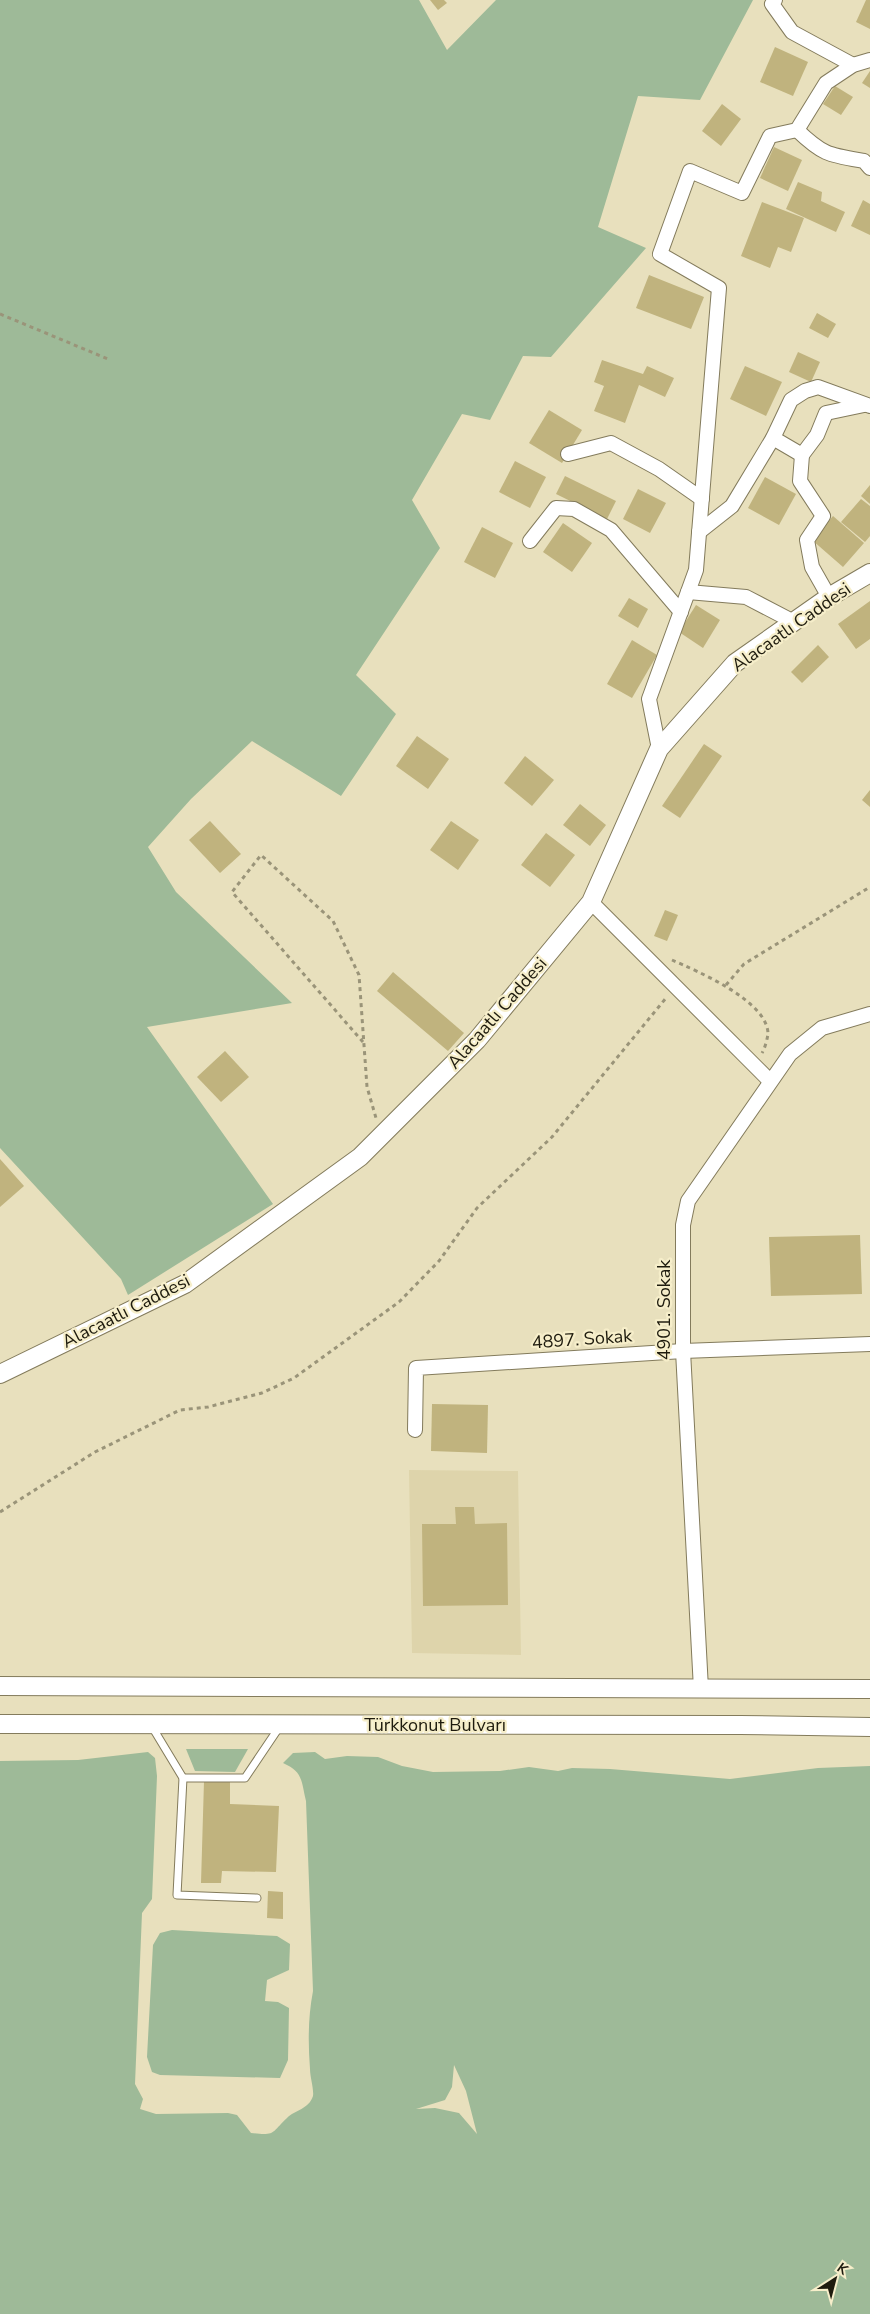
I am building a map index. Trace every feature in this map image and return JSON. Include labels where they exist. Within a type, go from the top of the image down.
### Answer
[{"type":"street","points":[[774,0],[772,4],[792,32],[853,65]]},
{"type":"street","points":[[658,749],[649,700],[696,570],[718,288],[660,254],[690,171],[742,193],[770,136],[797,130],[826,83],[853,65],[870,60]]},
{"type":"street","points":[[797,130],[811,144],[828,155],[868,158]]},
{"type":"street","points":[[700,532],[732,506],[773,438],[791,400],[805,391],[818,386],[869,403]]},
{"type":"street","points":[[829,598],[812,567],[807,540],[823,516],[800,481],[802,455],[817,435],[826,413],[869,403]]},
{"type":"street","points":[[773,438],[802,455]]},
{"type":"street","points":[[568,454],[611,443],[659,469],[702,499]]},
{"type":"street","points":[[530,541],[556,508],[574,509],[611,530],[681,612]]},
{"type":"street","name":"Alacaatlı Caddesi","points":[[0,1374],[185,1284],[360,1157],[478,1040],[591,902],[658,749],[735,663],[829,598],[870,573]]},
{"type":"street","points":[[688,592],[746,598],[794,622]]},
{"type":"street","points":[[591,902],[770,1081]]},
{"type":"street","name":"4901. Sokak","points":[[701,1689],[682,1351],[683,1225],[688,1201],[790,1054],[822,1028],[870,1014]]},
{"type":"street","name":"4897. Sokak","points":[[415,1430],[416,1368],[682,1351],[870,1344]]},
{"type":"street","name":"Türkkonut Bulvarı","points":[[0,1686],[870,1690]]},
{"type":"street","name":"Türkkonut Bulvarı","points":[[0,1724],[740,1725],[870,1727]]},
{"type":"lane","points":[[150,1725],[184,1778],[177,1896],[257,1898]]},
{"type":"lane","points":[[184,1778],[245,1778],[281,1725]]},
{"type":"path","points":[[0,314],[108,359]]},
{"type":"path","points":[[363,1042],[232,892],[261,855],[276,866],[333,921],[359,975],[366,1088],[382,1135]]},
{"type":"path","points":[[726,986],[744,964],[870,887]]},
{"type":"path","points":[[670,959],[726,986],[751,1005],[762,1019],[768,1033],[756,1068]]},
{"type":"path","points":[[0,1512],[96,1452],[180,1410],[208,1408],[262,1393],[294,1378],[399,1302],[439,1261],[462,1226],[477,1208],[552,1137],[676,986]]},
{"type":"shaded area","points":[[409,1470],[518,1471],[521,1655],[412,1653]]},
{"type":"green space","points":[[0,0],[419,0],[447,50],[496,0],[753,0],[700,100],[638,96],[598,227],[646,248],[551,357],[523,356],[490,420],[462,414],[412,500],[440,548],[356,675],[396,714],[341,796],[252,741],[191,799],[148,847],[176,892],[292,1003],[147,1027],[273,1204],[128,1295],[121,1279],[0,1148]]},
{"type":"green space","points":[[186,1749],[248,1749],[235,1772],[195,1771]]},
{"type":"green space","points":[[148,1752],[155,1758],[157,1776],[152,1899],[142,1913],[135,2084],[143,2099],[140,2109],[156,2114],[228,2113],[237,2115],[251,2133],[265,2134],[275,2130],[290,2115],[305,2107],[313,2096],[309,2050],[309,2020],[313,1991],[306,1801],[298,1773],[283,1763],[293,1753],[315,1752],[325,1759],[347,1756],[378,1757],[402,1766],[433,1772],[500,1771],[529,1767],[558,1771],[572,1768],[610,1769],[730,1779],[818,1768],[870,1766],[870,2314],[0,2314],[0,1761],[78,1760]],"holes":[[[454,2065],[466,2091],[477,2134],[459,2113],[435,2108],[416,2109],[445,2100],[452,2087]]]},
{"type":"green space","points":[[172,1930],[277,1936],[290,1944],[289,1970],[267,1980],[265,2001],[278,2002],[289,2008],[288,2060],[280,2078],[160,2075],[152,2072],[147,2057],[153,1945],[160,1933]]},
{"type":"building","points":[[430,0],[444,0],[447,3],[438,10]]},
{"type":"building","points":[[866,0],[870,0],[870,29],[856,22]]},
{"type":"building","points":[[775,47],[808,62],[793,96],[760,82]]},
{"type":"building","points":[[870,71],[870,88],[862,83]]},
{"type":"building","points":[[835,86],[853,97],[841,115],[823,104]]},
{"type":"building","points":[[722,104],[741,119],[721,146],[702,131]]},
{"type":"building","points":[[774,147],[802,160],[788,191],[760,178]]},
{"type":"building","points":[[798,182],[822,192],[821,201],[845,212],[836,232],[786,209]]},
{"type":"building","points":[[863,200],[870,204],[870,235],[851,226]]},
{"type":"building","points":[[762,202],[804,218],[791,252],[778,247],[770,268],[741,256]]},
{"type":"building","points":[[649,275],[704,297],[691,329],[636,308]]},
{"type":"building","points":[[817,313],[836,324],[828,338],[809,328]]},
{"type":"building","points":[[798,352],[820,362],[811,382],[789,372]]},
{"type":"building","points":[[602,360],[643,374],[647,366],[674,378],[665,397],[639,385],[625,423],[594,411],[604,386],[594,382]]},
{"type":"building","points":[[745,366],[782,382],[766,416],[730,399]]},
{"type":"building","points":[[549,410],[582,430],[562,463],[529,443]]},
{"type":"building","points":[[515,461],[546,477],[530,508],[499,492]]},
{"type":"building","points":[[565,476],[616,501],[607,519],[556,494]]},
{"type":"building","points":[[765,477],[796,494],[779,525],[748,508]]},
{"type":"building","points":[[870,485],[870,504],[861,496]]},
{"type":"building","points":[[638,489],[666,503],[650,533],[623,519]]},
{"type":"building","points":[[861,499],[870,506],[870,536],[865,542],[841,522]]},
{"type":"building","points":[[833,516],[864,543],[843,567],[812,540]]},
{"type":"building","points":[[563,523],[592,543],[572,572],[543,552]]},
{"type":"building","points":[[482,527],[513,543],[495,578],[464,562]]},
{"type":"building","points":[[629,598],[648,609],[638,628],[618,616]]},
{"type":"building","points":[[870,601],[870,639],[856,649],[838,624]]},
{"type":"building","points":[[696,605],[720,620],[703,648],[679,632]]},
{"type":"building","points":[[632,640],[657,655],[632,698],[607,684]]},
{"type":"building","points":[[818,645],[829,657],[802,683],[791,672]]},
{"type":"building","points":[[417,736],[449,759],[428,789],[396,766]]},
{"type":"building","points":[[704,744],[722,756],[680,818],[662,806]]},
{"type":"building","points":[[525,756],[554,780],[532,806],[504,783]]},
{"type":"building","points":[[870,790],[870,807],[862,800]]},
{"type":"building","points":[[580,804],[606,825],[590,846],[563,825]]},
{"type":"building","points":[[210,821],[241,854],[220,873],[189,840]]},
{"type":"building","points":[[451,821],[479,840],[458,870],[430,850]]},
{"type":"building","points":[[546,833],[575,855],[550,887],[521,865]]},
{"type":"building","points":[[665,910],[678,915],[667,941],[654,936]]},
{"type":"building","points":[[393,972],[464,1033],[448,1051],[377,991]]},
{"type":"building","points":[[225,1051],[249,1077],[221,1102],[197,1077]]},
{"type":"building","points":[[0,1159],[24,1186],[0,1207]]},
{"type":"building","points":[[860,1235],[862,1294],[771,1296],[769,1237]]},
{"type":"building","points":[[432,1404],[488,1405],[487,1453],[431,1451]]},
{"type":"building","points":[[455,1507],[474,1507],[475,1524],[507,1523],[508,1605],[423,1606],[422,1524],[456,1524]]},
{"type":"building","points":[[204,1781],[230,1782],[230,1804],[279,1806],[276,1872],[222,1871],[221,1883],[201,1883]]},
{"type":"building","points":[[268,1891],[283,1892],[283,1919],[267,1918]]}]
